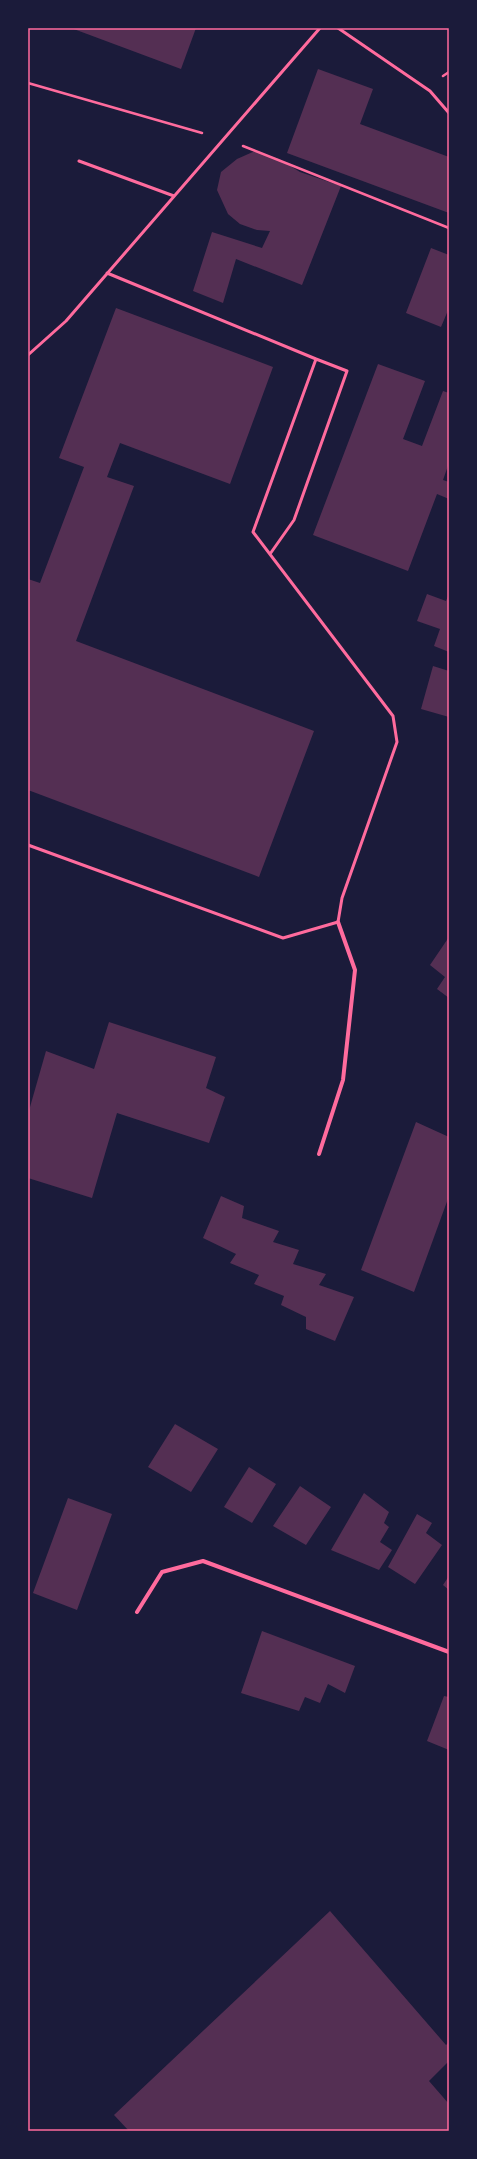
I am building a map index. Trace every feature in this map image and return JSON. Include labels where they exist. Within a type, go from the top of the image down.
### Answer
[{"type":"street","points":[[318,1154],[343,1080],[355,970],[338,922]]},
{"type":"street","points":[[137,1612],[162,1572],[203,1561],[449,1652]]},
{"type":"lane","points":[[28,354],[66,321],[320,28]]},
{"type":"lane","points":[[338,28],[430,91],[449,113]]},
{"type":"lane","points":[[79,161],[174,196]]},
{"type":"lane","points":[[107,273],[347,371],[294,520],[270,554]]},
{"type":"lane","points":[[28,845],[283,938],[338,922],[342,898],[397,742],[393,716],[253,532],[316,359]]},
{"type":"building","points":[[71,28],[196,28],[181,69]]},
{"type":"building","points":[[318,69],[373,89],[360,124],[449,157],[449,213],[287,153]]},
{"type":"building","points":[[255,151],[279,159],[300,172],[341,186],[302,285],[236,259],[223,303],[193,291],[212,232],[262,248],[270,231],[257,230],[240,224],[228,214],[217,190],[221,172],[237,159]]},
{"type":"building","points":[[431,248],[449,255],[449,308],[441,327],[406,313]]},
{"type":"building","points":[[116,308],[273,367],[230,484],[120,443],[107,477],[134,486],[76,641],[314,731],[259,877],[28,790],[28,579],[40,583],[84,467],[59,458]]},
{"type":"building","points":[[378,364],[425,381],[403,439],[422,446],[443,391],[449,393],[449,463],[443,480],[449,482],[449,499],[437,494],[408,571],[313,535]]},
{"type":"building","points":[[427,594],[446,601],[449,594],[449,652],[434,646],[440,629],[417,621]]},
{"type":"building","points":[[433,666],[449,671],[449,717],[421,709]]},
{"type":"building","points":[[449,937],[449,998],[437,989],[445,977],[430,965]]},
{"type":"building","points":[[109,1022],[216,1057],[206,1088],[225,1097],[209,1143],[117,1113],[92,1198],[28,1178],[28,1114],[46,1051],[94,1069]]},
{"type":"building","points":[[416,1122],[449,1137],[449,1196],[414,1292],[361,1270]]},
{"type":"building","points":[[221,1196],[244,1206],[242,1218],[279,1231],[273,1242],[299,1250],[293,1264],[326,1274],[319,1285],[354,1297],[335,1341],[306,1329],[306,1317],[281,1305],[284,1296],[254,1284],[259,1275],[230,1263],[236,1254],[203,1238]]},
{"type":"building","points":[[175,1424],[218,1449],[191,1492],[148,1467]]},
{"type":"building","points":[[249,1467],[276,1484],[252,1523],[224,1507]]},
{"type":"building","points":[[300,1486],[331,1507],[306,1545],[273,1526]]},
{"type":"building","points":[[364,1493],[389,1512],[384,1523],[389,1527],[380,1542],[392,1550],[379,1570],[331,1550]]},
{"type":"building","points":[[68,1498],[112,1514],[77,1610],[33,1593]]},
{"type":"building","points":[[417,1514],[432,1523],[426,1533],[442,1545],[415,1584],[388,1567]]},
{"type":"building","points":[[449,1576],[449,1590],[443,1585]]},
{"type":"building","points":[[262,1631],[355,1666],[345,1693],[328,1684],[320,1703],[305,1697],[299,1711],[241,1693]]},
{"type":"building","points":[[444,1696],[449,1697],[449,1750],[427,1741]]},
{"type":"building","points":[[330,1911],[446,2045],[449,2042],[449,2061],[429,2081],[449,2104],[449,2131],[129,2131],[114,2115]]}]
